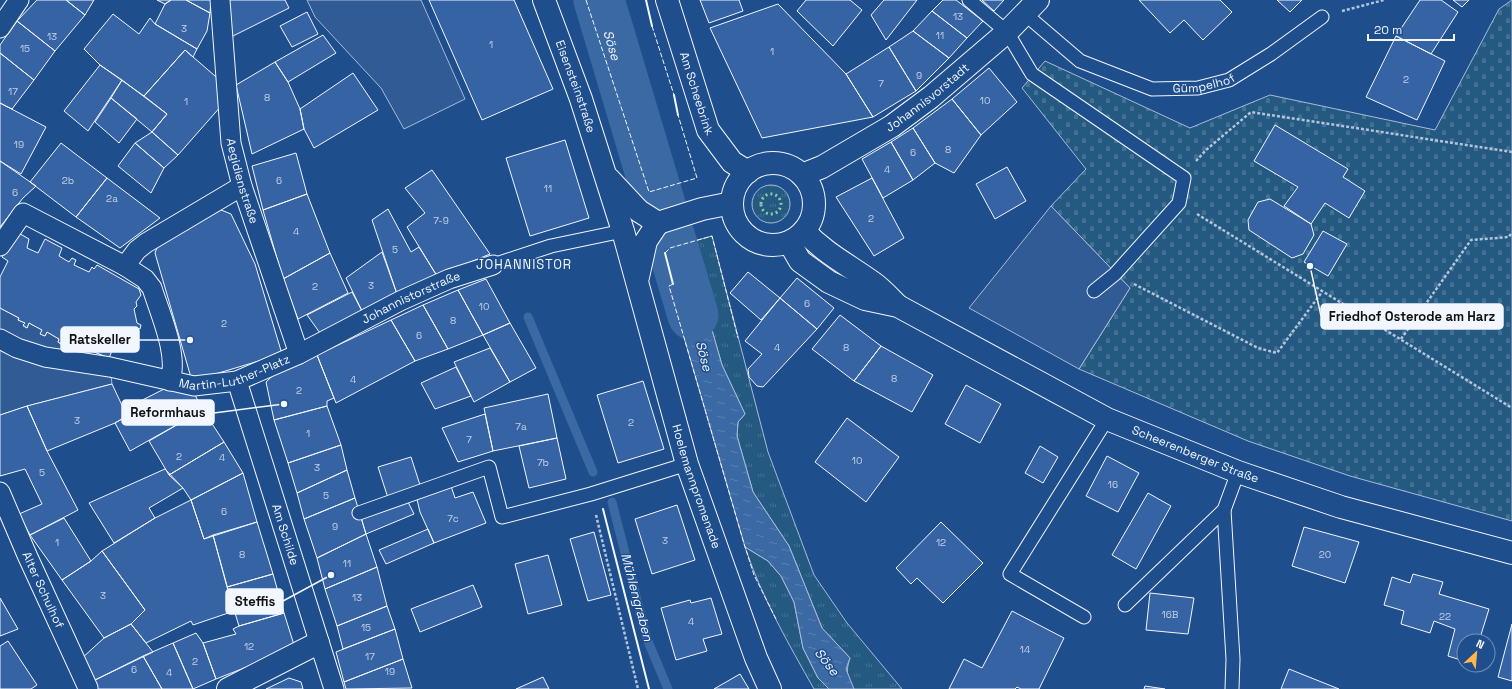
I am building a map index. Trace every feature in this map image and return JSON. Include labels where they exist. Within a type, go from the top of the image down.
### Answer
[{"type":"street","points":[[0,28],[19,0]]},
{"type":"street","name":"Aegidienstraße","points":[[220,0],[231,143],[242,186],[299,354]]},
{"type":"street","name":"Eisensteinstraße","points":[[544,0],[566,56],[623,231]]},
{"type":"street","name":"Am Scheebrink","points":[[667,0],[708,130],[732,162],[748,172]]},
{"type":"street","name":"Johannisvorstadt","points":[[802,175],[822,167],[892,126],[931,97],[1007,32],[1032,7]]},
{"type":"street","points":[[781,164],[792,168],[802,175],[811,188],[814,203],[812,218],[797,236],[776,245],[762,244],[750,238],[740,229],[734,216],[732,203],[736,186],[748,172],[758,166],[781,164]]},
{"type":"street","name":"Eisensteinstraße","points":[[604,174],[639,211],[658,223]]},
{"type":"street","points":[[126,266],[133,254],[146,243],[242,186]]},
{"type":"street","points":[[658,223],[702,209],[732,203]]},
{"type":"street","name":"Martin-Luther-Platz","points":[[0,246],[23,213],[126,266],[145,279],[152,288],[173,358],[173,371],[170,381]]},
{"type":"street","name":"Hoelemannpromenade","points":[[637,278],[646,241],[658,223]]},
{"type":"street","name":"Hoelemannpromenade","points":[[623,231],[687,464],[756,658],[770,689]]},
{"type":"street","name":"Scheerenberger Straße","points":[[797,236],[800,261],[829,282],[865,298],[898,306],[1108,419],[1238,472],[1341,507],[1512,553]]},
{"type":"street","name":"Johannistorstraße","points":[[299,354],[400,301],[449,279],[493,265]]},
{"type":"street","name":"Martin-Luther-Platz","points":[[0,339],[17,348],[45,357],[110,367],[194,386],[237,380],[299,354]]},
{"type":"street","name":"Am Schilde","points":[[237,380],[318,643],[334,689]]},
{"type":"street","name":"Alter Schulhof","points":[[0,492],[88,688]]},
{"type":"street","points":[[228,689],[318,643]]},
{"type":"lane","points":[[969,0],[1007,32],[1032,74],[1184,178],[1179,203],[1115,274],[1094,291]]},
{"type":"lane","name":"Gümpelhof","points":[[1032,7],[1080,61],[1152,89],[1198,88],[1229,80],[1271,54],[1322,16]]},
{"type":"lane","name":"Johannistorstraße","points":[[493,265],[551,246],[623,231]]},
{"type":"lane","points":[[1084,617],[1010,574],[1108,419]]},
{"type":"lane","points":[[359,513],[488,467],[502,517],[591,494],[687,464]]},
{"type":"lane","points":[[1232,689],[1233,659],[1224,510],[1238,472]]},
{"type":"lane","points":[[1125,605],[1224,510]]},
{"type":"path","points":[[1322,16],[1384,0]]},
{"type":"path","points":[[1184,178],[1206,150],[1251,112],[1512,152]]},
{"type":"path","points":[[1179,203],[1512,408]]},
{"type":"path","points":[[1400,339],[1471,240],[1509,237],[1512,232]]},
{"type":"path","points":[[1115,274],[1258,348],[1276,353],[1322,292]]},
{"type":"path","points":[[591,494],[638,689]]},
{"type":"green space","points":[[1512,0],[1512,521],[1350,476],[1248,441],[1079,369],[1130,288],[1051,206],[1086,169],[1022,88],[1045,61],[1190,128],[1270,95],[1435,130],[1499,9]]},
{"type":"green space","points":[[771,185],[781,188],[787,194],[790,204],[787,214],[781,220],[771,223],[761,220],[755,214],[752,204],[755,194],[761,188]]},
{"type":"green space","points":[[712,236],[768,452],[814,575],[847,623],[902,689],[854,689],[849,681],[848,674],[850,658],[822,628],[789,546],[753,492],[737,436],[738,422],[745,414],[722,365],[687,243]]},
{"type":"green space","points":[[745,547],[768,561],[781,576],[794,602],[803,648],[818,678],[829,689],[814,689],[767,602]]},
{"type":"shaded area","points":[[307,0],[421,0],[465,99],[404,129],[381,88],[315,17]]},
{"type":"shaded area","points":[[1051,206],[1130,288],[1079,369],[969,308]]},
{"type":"shaded area","points":[[0,308],[19,318],[18,320],[25,323],[23,326],[27,328],[29,323],[42,330],[41,334],[45,336],[47,332],[59,339],[58,342],[62,345],[65,340],[109,358],[112,384],[27,406],[0,415]]},
{"type":"water","points":[[687,243],[722,365],[745,414],[738,422],[737,436],[753,492],[789,546],[822,628],[850,658],[846,669],[854,689],[829,689],[818,678],[803,648],[794,602],[781,576],[768,561],[745,547],[669,286],[673,284],[665,253],[670,248]]},
{"type":"building","points":[[37,0],[66,0],[85,15],[55,51],[17,21]]},
{"type":"building","points":[[66,0],[94,0],[85,15]]},
{"type":"building","points":[[157,0],[171,0],[165,4]]},
{"type":"building","points":[[171,0],[186,0],[210,13],[207,31],[197,49],[155,24],[165,4]]},
{"type":"building","points":[[186,0],[211,0],[210,13]]},
{"type":"building","points":[[228,0],[285,0],[289,8],[231,37]]},
{"type":"building","points":[[429,0],[514,0],[553,89],[482,120]]},
{"type":"building","points":[[700,0],[739,0],[743,11],[709,23]]},
{"type":"building","points":[[806,0],[850,0],[862,10],[833,46],[797,11]]},
{"type":"building","points":[[884,0],[917,0],[886,40],[871,15]]},
{"type":"building","points":[[943,0],[956,0],[983,21],[967,38],[932,11]]},
{"type":"building","points":[[982,0],[1004,0],[994,11]]},
{"type":"building","points":[[1139,0],[1220,0],[1232,12],[1203,40],[1184,20],[1170,33]]},
{"type":"building","points":[[1277,0],[1302,0],[1290,12]]},
{"type":"building","points":[[1420,0],[1441,0],[1458,12],[1431,54],[1396,36]]},
{"type":"building","points":[[1453,0],[1469,0],[1462,7]]},
{"type":"building","points":[[778,4],[846,74],[873,117],[762,138],[710,28]]},
{"type":"building","points":[[932,11],[967,38],[949,58],[913,31]]},
{"type":"building","points":[[307,12],[318,34],[292,47],[280,26]]},
{"type":"building","points":[[113,14],[139,34],[150,18],[155,24],[197,49],[193,57],[185,50],[144,96],[100,65],[84,49]]},
{"type":"building","points":[[17,21],[55,51],[34,80],[0,53],[0,45]]},
{"type":"building","points":[[913,31],[949,58],[916,91],[889,47]]},
{"type":"building","points":[[323,35],[336,53],[288,82],[275,62]]},
{"type":"building","points":[[1396,36],[1445,61],[1417,120],[1366,97]]},
{"type":"building","points":[[889,47],[916,91],[873,117],[846,74]]},
{"type":"building","points":[[185,50],[222,82],[222,105],[178,155],[152,132],[167,114],[144,96]]},
{"type":"building","points":[[0,53],[34,80],[12,109],[0,103]]},
{"type":"building","points":[[275,62],[288,82],[300,109],[304,129],[252,154],[236,85]]},
{"type":"building","points":[[100,65],[122,80],[88,131],[64,111]]},
{"type":"building","points":[[989,68],[1017,102],[981,135],[952,99]]},
{"type":"building","points":[[353,73],[378,110],[314,148],[304,129],[300,109]]},
{"type":"building","points":[[122,80],[167,114],[152,132],[111,98]]},
{"type":"building","points":[[111,98],[137,119],[119,143],[95,122]]},
{"type":"building","points":[[952,99],[981,135],[954,173],[935,163],[913,128]]},
{"type":"building","points":[[0,103],[46,127],[21,174],[0,161]]},
{"type":"building","points":[[1275,125],[1348,169],[1343,177],[1365,191],[1349,218],[1325,203],[1311,224],[1284,206],[1298,187],[1254,161]]},
{"type":"building","points":[[913,128],[935,163],[913,180],[891,142]]},
{"type":"building","points":[[152,132],[178,155],[164,168],[135,143]]},
{"type":"building","points":[[565,140],[589,218],[530,236],[506,158]]},
{"type":"building","points":[[891,142],[913,180],[883,198],[862,159]]},
{"type":"building","points":[[61,143],[107,178],[76,217],[30,182]]},
{"type":"building","points":[[135,143],[164,168],[151,193],[118,166]]},
{"type":"building","points":[[296,153],[307,194],[263,210],[252,166]]},
{"type":"building","points":[[0,161],[36,186],[23,198],[0,227]]},
{"type":"building","points":[[1007,167],[1026,201],[995,219],[976,184]]},
{"type":"building","points":[[432,170],[490,254],[437,276],[407,227],[425,213],[405,188]]},
{"type":"building","points":[[107,178],[160,218],[120,248],[76,217]]},
{"type":"building","points":[[872,178],[904,238],[874,256],[836,197]]},
{"type":"building","points":[[307,194],[330,253],[283,279],[263,210]]},
{"type":"building","points":[[1270,199],[1311,224],[1314,235],[1303,254],[1292,258],[1249,230],[1248,220],[1258,202]]},
{"type":"building","points":[[388,209],[411,252],[419,247],[437,276],[397,294],[372,220]]},
{"type":"building","points":[[221,210],[231,214],[255,264],[282,354],[192,381],[155,253],[158,245]]},
{"type":"building","points":[[15,231],[29,239],[27,248],[38,253],[45,239],[62,248],[59,256],[69,262],[72,258],[76,260],[74,265],[89,272],[92,267],[94,269],[97,265],[139,289],[141,295],[136,302],[137,306],[134,309],[137,323],[141,325],[140,329],[137,328],[130,340],[133,342],[130,344],[127,341],[114,346],[109,358],[65,340],[63,345],[58,342],[59,339],[47,332],[45,336],[40,334],[42,330],[29,323],[27,328],[23,325],[25,323],[18,320],[19,318],[0,308],[0,277],[8,261],[2,257]]},
{"type":"building","points":[[1323,231],[1347,244],[1328,276],[1304,262]]},
{"type":"building","points":[[382,252],[397,294],[363,313],[346,278]]},
{"type":"building","points":[[330,253],[348,293],[298,319],[283,279]]},
{"type":"building","points":[[748,272],[780,298],[761,320],[730,293]]},
{"type":"building","points":[[797,278],[834,308],[817,329],[780,298]]},
{"type":"building","points":[[486,279],[510,323],[483,335],[458,290]]},
{"type":"building","points":[[458,290],[483,335],[448,349],[423,305]]},
{"type":"building","points":[[352,292],[363,313],[320,333],[307,315]]},
{"type":"building","points":[[780,298],[817,329],[763,387],[757,386],[749,377],[748,369],[762,354],[745,341]]},
{"type":"building","points":[[423,305],[448,349],[415,361],[391,320]]},
{"type":"building","points":[[840,315],[881,346],[854,381],[812,349]]},
{"type":"building","points":[[391,320],[415,361],[336,403],[317,355]]},
{"type":"building","points":[[510,323],[536,368],[510,382],[483,335]]},
{"type":"building","points":[[881,346],[933,375],[912,412],[854,381]]},
{"type":"building","points":[[490,348],[510,382],[474,402],[454,362]]},
{"type":"building","points":[[317,355],[334,398],[327,401],[327,406],[274,420],[266,382],[281,368]]},
{"type":"building","points":[[456,367],[471,396],[435,409],[421,383]]},
{"type":"building","points":[[643,381],[664,449],[618,463],[597,395]]},
{"type":"building","points":[[112,384],[127,416],[115,423],[47,451],[27,406]]},
{"type":"building","points":[[966,385],[1001,404],[980,443],[945,424]]},
{"type":"building","points":[[164,389],[195,395],[203,410],[130,451],[115,423],[127,416],[125,409]]},
{"type":"building","points":[[548,394],[557,438],[493,451],[484,408]]},
{"type":"building","points":[[27,406],[47,451],[78,510],[30,535],[19,514],[42,504],[25,469],[0,476],[0,415]]},
{"type":"building","points":[[327,406],[341,445],[288,463],[274,420]]},
{"type":"building","points":[[203,410],[224,442],[169,475],[149,441]]},
{"type":"building","points":[[485,414],[493,451],[458,462],[442,428]]},
{"type":"building","points":[[847,418],[899,457],[866,502],[815,462]]},
{"type":"building","points":[[557,438],[566,479],[529,488],[519,446]]},
{"type":"building","points":[[224,442],[243,473],[191,500],[183,488],[169,475]]},
{"type":"building","points":[[341,445],[347,470],[297,493],[288,463]]},
{"type":"building","points":[[1040,446],[1058,457],[1043,483],[1025,473]]},
{"type":"building","points":[[1107,456],[1139,473],[1118,512],[1086,496]]},
{"type":"building","points":[[411,457],[420,485],[388,498],[378,467]]},
{"type":"building","points":[[165,469],[183,488],[149,508],[155,518],[114,543],[89,503]]},
{"type":"building","points":[[347,470],[355,498],[304,519],[297,493]]},
{"type":"building","points":[[243,473],[257,522],[204,539],[191,500]]},
{"type":"building","points":[[450,483],[455,498],[473,492],[486,523],[434,543],[420,512],[416,495]]},
{"type":"building","points":[[1148,493],[1171,506],[1136,569],[1112,555]]},
{"type":"building","points":[[355,498],[366,534],[317,558],[304,519]]},
{"type":"building","points":[[406,498],[414,514],[366,534],[360,514]]},
{"type":"building","points":[[191,500],[204,539],[213,535],[234,611],[193,625],[191,621],[146,643],[131,624],[145,610],[102,551],[155,518]]},
{"type":"building","points":[[677,505],[695,560],[652,574],[635,519]]},
{"type":"building","points":[[64,518],[91,561],[62,580],[30,535]]},
{"type":"building","points":[[257,522],[273,574],[227,587],[213,535]]},
{"type":"building","points":[[941,522],[983,563],[943,603],[917,578],[911,584],[896,568]]},
{"type":"building","points":[[1304,527],[1359,542],[1345,583],[1292,566]]},
{"type":"building","points":[[428,529],[434,543],[386,564],[379,550]]},
{"type":"building","points":[[594,532],[611,595],[588,601],[570,539]]},
{"type":"building","points":[[366,534],[377,567],[325,589],[317,558]]},
{"type":"building","points":[[102,551],[145,610],[131,624],[104,638],[62,580],[91,561]]},
{"type":"building","points":[[548,555],[562,605],[528,614],[515,564]]},
{"type":"building","points":[[377,567],[387,606],[337,626],[325,589]]},
{"type":"building","points":[[273,574],[284,613],[239,626],[227,587]]},
{"type":"building","points":[[1413,574],[1443,582],[1439,594],[1489,609],[1482,633],[1456,633],[1456,658],[1448,656],[1455,629],[1434,621],[1430,633],[1401,624],[1404,611],[1384,605],[1392,577],[1410,583]]},
{"type":"building","points":[[473,585],[482,607],[420,632],[411,609]]},
{"type":"building","points":[[1150,593],[1194,598],[1188,634],[1146,630]]},
{"type":"building","points":[[0,598],[18,629],[0,636]]},
{"type":"building","points":[[711,598],[722,634],[703,639],[707,651],[676,660],[661,608],[690,600],[691,603]]},
{"type":"building","points":[[387,606],[395,629],[343,649],[337,626]]},
{"type":"building","points":[[1012,611],[1064,638],[1039,689],[1021,689],[1017,687],[1015,689],[949,689],[964,659],[982,668]]},
{"type":"building","points":[[284,613],[295,648],[216,679],[203,643],[236,634],[233,629],[239,626]]},
{"type":"building","points":[[131,624],[153,652],[93,681],[81,659],[104,638]]},
{"type":"building","points":[[1512,624],[1512,681],[1498,677]]},
{"type":"building","points":[[395,629],[403,659],[344,682],[336,652]]},
{"type":"building","points":[[196,633],[203,643],[216,679],[193,689],[173,643]]},
{"type":"building","points":[[8,641],[37,685],[31,689],[0,689],[0,646]]},
{"type":"building","points":[[173,643],[193,689],[162,689],[143,656]]},
{"type":"building","points":[[143,656],[162,689],[96,689],[93,681]]},
{"type":"building","points":[[403,659],[412,688],[346,689],[344,682]]},
{"type":"building","points":[[1289,669],[1339,689],[1281,689]]},
{"type":"building","points":[[740,674],[749,689],[714,689]]},
{"type":"building","points":[[543,677],[549,689],[516,689]]},
{"type":"building","points":[[289,678],[301,682],[303,689],[266,689]]},
{"type":"building","points":[[1145,686],[1165,689],[1144,689]]},
{"type":"waterway","name":"Söse","points":[[599,0],[693,315]]},
{"type":"waterway","name":"Mühlengraben","points":[[528,317],[593,472]]},
{"type":"waterway","name":"Mühlengraben","points":[[612,502],[647,639],[668,689]]},
{"type":"hedge","points":[[767,194],[775,194],[781,200],[781,204],[781,208],[775,214],[767,214],[761,208],[761,200],[767,194]]},
{"type":"fence","points":[[586,0],[649,192],[697,178],[678,115]]},
{"type":"fence","points":[[652,26],[674,95]]},
{"type":"fence","points":[[665,253],[670,248],[712,236],[738,338]]},
{"type":"fence","points":[[673,284],[669,286],[745,547],[754,575],[777,621]]},
{"type":"wall","points":[[646,0],[652,26]]},
{"type":"wall","points":[[674,95],[678,115]]},
{"type":"wall","points":[[665,253],[673,284]]},
{"type":"wall","points":[[603,509],[649,689]]},
{"type":"place","name":"Friedhof Osterode am Harz","points":[[1310,266]]},
{"type":"place","name":"Ratskeller","points":[[190,340]]},
{"type":"place","name":"Reformhaus","points":[[284,404]]},
{"type":"place","name":"Steffis","points":[[331,575]]},
{"type":"district","name":"JOHANNISTOR","points":[[524,264]]}]
